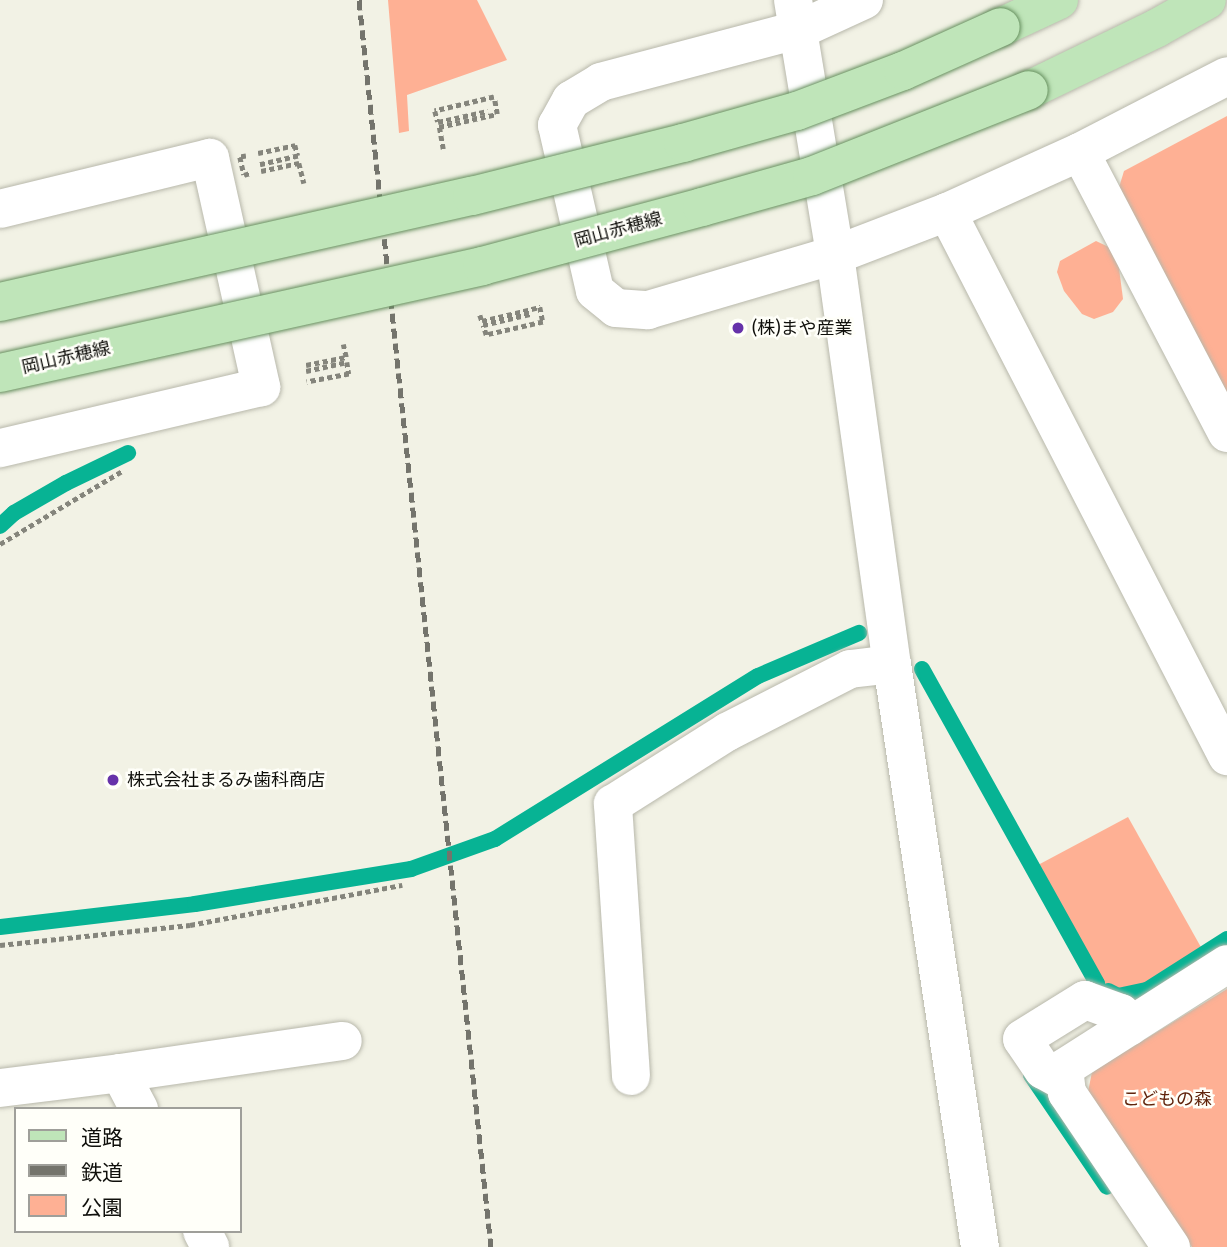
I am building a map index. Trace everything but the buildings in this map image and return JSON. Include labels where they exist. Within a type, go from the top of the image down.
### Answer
[{"type":"main road","points":[[0,302],[472,196],[683,143],[797,111],[903,71],[1059,0]]},
{"type":"main road","name":"岡山赤穂線","points":[[0,373],[482,266],[812,176],[1029,90],[1157,28],[1207,0]]},
{"type":"street","points":[[864,0],[797,15],[601,82],[571,100],[557,125],[596,291],[616,309],[648,310],[835,255],[947,212],[1080,152],[1227,76]]},
{"type":"street","points":[[797,15],[835,255],[892,664],[981,1247]]},
{"type":"street","points":[[1080,152],[1227,433]]},
{"type":"street","points":[[0,209],[210,158],[261,387],[0,448]]},
{"type":"street","points":[[947,212],[1227,756]]},
{"type":"street","points":[[631,1076],[613,804],[727,732],[850,669],[892,664]]},
{"type":"street","points":[[1171,1247],[1067,1093],[1064,1068],[1227,964]]},
{"type":"street","points":[[1065,1082],[1043,1070],[1022,1039],[1085,1000],[1121,1013],[1129,1027]]},
{"type":"street","points":[[0,1088],[343,1041]]},
{"type":"street","points":[[120,1073],[138,1107]]},
{"type":"path","points":[[443,149],[439,127],[497,114],[494,97],[435,111],[438,122],[488,111]]},
{"type":"path","points":[[248,167],[298,156],[295,145],[240,157],[244,175],[299,163],[304,183]]},
{"type":"path","points":[[489,319],[540,307],[543,322],[486,335],[483,325],[530,314]]},
{"type":"path","points":[[294,367],[346,357],[342,339]]},
{"type":"path","points":[[295,373],[347,362],[349,374],[299,384]]},
{"type":"path","points":[[0,544],[129,467]]},
{"type":"path","points":[[0,945],[190,925],[402,885]]},
{"type":"green space","points":[[388,0],[477,0],[507,60],[407,95],[409,131],[399,133]]},
{"type":"green space","points":[[1227,116],[1227,404],[1117,194],[1124,171]]},
{"type":"green space","points":[[1096,241],[1113,249],[1119,268],[1123,299],[1113,312],[1094,319],[1082,314],[1064,291],[1057,272],[1060,261]]},
{"type":"green space","points":[[1128,817],[1202,949],[1145,986],[1118,991],[1106,985],[1038,865]]},
{"type":"green space","name":"こどもの森","points":[[1227,989],[1227,1247],[1192,1247],[1088,1092],[1092,1072]]},
{"type":"waterway","points":[[0,526],[14,513],[66,483],[128,453]]},
{"type":"waterway","points":[[0,927],[195,904],[411,869],[495,839],[758,676],[859,633]]},
{"type":"waterway","points":[[922,669],[1097,984],[1080,994]]},
{"type":"waterway","points":[[1108,991],[1118,996],[1147,990],[1227,939]]},
{"type":"waterway","points":[[1031,1075],[1107,1187]]},
{"type":"railway","points":[[359,0],[491,1247]]},
{"type":"place","name":"(株)まや産業","points":[[738,328]]},
{"type":"place","name":"株式会社まるみ歯科商店","points":[[113,780]]}]
